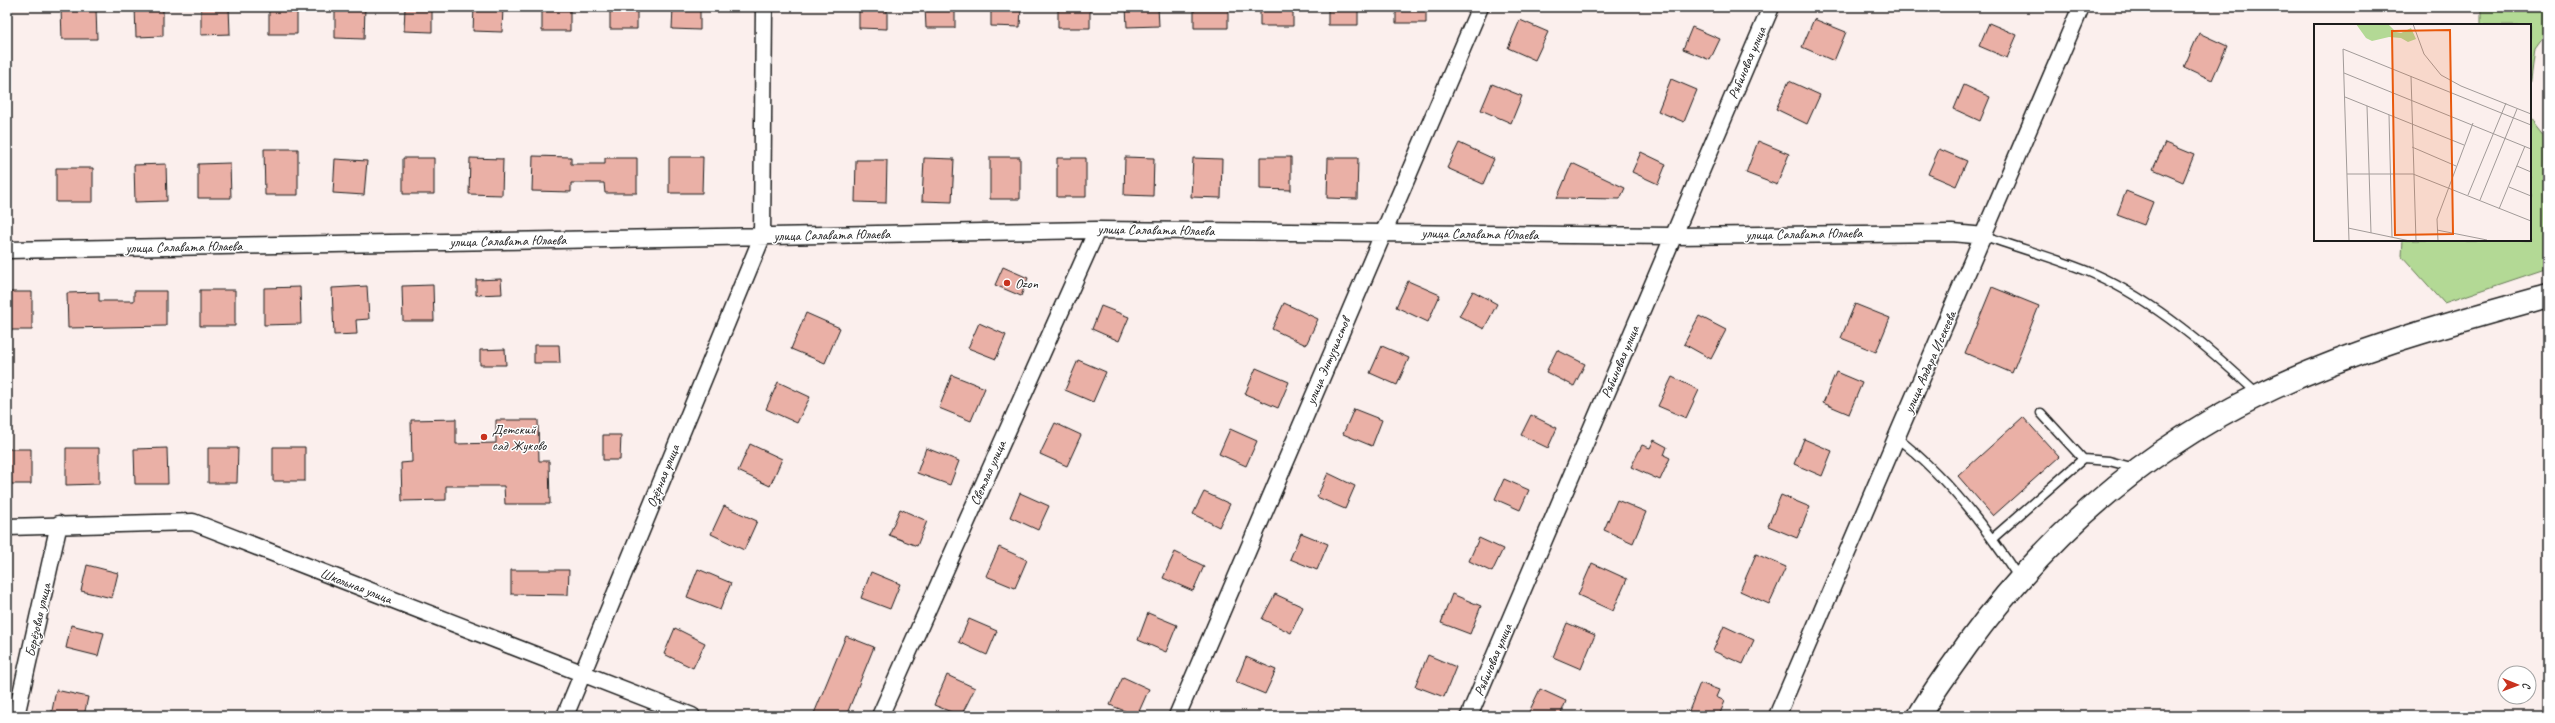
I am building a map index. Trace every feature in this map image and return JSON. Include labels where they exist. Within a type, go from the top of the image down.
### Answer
[{"type":"street","points":[[762,237],[764,7]]},
{"type":"street","name":"улица Энтузиастов","points":[[1177,716],[1480,7]]},
{"type":"street","name":"Рябиновая улица","points":[[1469,716],[1771,7]]},
{"type":"street","name":"улица Алдара Исекеева","points":[[1777,716],[1985,236],[2081,7]]},
{"type":"street","name":"улица Салавата Юлаева","points":[[7,250],[1097,230],[1674,236],[1952,233],[1985,236]]},
{"type":"street","name":"Светлая улица","points":[[880,716],[1097,230]]},
{"type":"street","name":"Озёрная улица","points":[[564,716],[762,237]]},
{"type":"street","points":[[2520,304],[2548,292]]},
{"type":"street","points":[[1919,716],[1957,660],[2019,578],[2073,522],[2138,469],[2219,416],[2259,395],[2316,370],[2380,347],[2548,296]]},
{"type":"street","points":[[2520,304],[2548,300]]},
{"type":"street","name":"Школьная улица","points":[[7,527],[59,524],[192,522],[692,716]]},
{"type":"street","name":"Берёзовая улица","points":[[16,716],[59,524]]},
{"type":"lane","name":"улица Салавата Юлаева","points":[[1985,236],[2094,274],[2123,289],[2166,316],[2221,358],[2259,395]]},
{"type":"lane","points":[[2042,413],[2083,458],[2109,461],[2138,469]]},
{"type":"lane","points":[[1897,438],[1923,458],[1993,538],[2019,578]]},
{"type":"lane","points":[[1993,538],[2083,458]]},
{"type":"green space","points":[[2481,7],[2548,7],[2548,31],[2535,49],[2531,79],[2531,24],[2481,24]]},
{"type":"green space","points":[[2531,119],[2548,141],[2548,268],[2444,303],[2402,256],[2403,241],[2531,241]]},
{"type":"building","points":[[135,7],[163,7],[163,36],[136,37]]},
{"type":"building","points":[[201,7],[229,7],[230,34],[201,35]]},
{"type":"building","points":[[269,7],[297,7],[297,34],[269,34]]},
{"type":"building","points":[[335,7],[365,7],[364,39],[335,38]]},
{"type":"building","points":[[405,7],[432,7],[432,32],[404,31]]},
{"type":"building","points":[[474,7],[503,7],[502,32],[473,31]]},
{"type":"building","points":[[542,7],[570,7],[570,31],[542,31]]},
{"type":"building","points":[[610,7],[637,7],[637,29],[610,29]]},
{"type":"building","points":[[673,7],[700,7],[700,30],[672,29]]},
{"type":"building","points":[[859,7],[887,7],[887,29],[859,28]]},
{"type":"building","points":[[925,7],[955,7],[955,28],[926,28]]},
{"type":"building","points":[[991,7],[1021,7],[1020,27],[991,26]]},
{"type":"building","points":[[1058,7],[1090,7],[1090,28],[1058,28]]},
{"type":"building","points":[[1126,7],[1158,7],[1159,26],[1127,27]]},
{"type":"building","points":[[1194,7],[1228,7],[1228,28],[1194,28]]},
{"type":"building","points":[[1260,7],[1293,7],[1293,26],[1260,26]]},
{"type":"building","points":[[1328,7],[1358,7],[1358,25],[1328,25]]},
{"type":"building","points":[[1396,7],[1426,7],[1426,23],[1396,23]]},
{"type":"building","points":[[61,9],[96,9],[97,39],[62,39]]},
{"type":"building","points":[[1814,19],[1846,32],[1834,61],[1802,47]]},
{"type":"building","points":[[1520,20],[1548,32],[1535,60],[1508,48]]},
{"type":"building","points":[[1989,23],[2017,35],[2007,58],[1979,46]]},
{"type":"building","points":[[1692,27],[1720,39],[1710,60],[1683,49]]},
{"type":"building","points":[[2199,33],[2227,46],[2212,80],[2184,67]]},
{"type":"building","points":[[1671,79],[1697,90],[1684,122],[1658,111]]},
{"type":"building","points":[[1789,81],[1820,95],[1807,124],[1776,109]]},
{"type":"building","points":[[1492,84],[1522,96],[1511,123],[1481,110]]},
{"type":"building","points":[[1964,85],[1990,97],[1980,121],[1954,109]]},
{"type":"building","points":[[1758,141],[1789,154],[1777,185],[1746,173]]},
{"type":"building","points":[[1459,143],[1494,159],[1483,184],[1447,168]]},
{"type":"building","points":[[2165,143],[2194,155],[2183,182],[2153,169]]},
{"type":"building","points":[[264,149],[298,149],[298,195],[265,195]]},
{"type":"building","points":[[1939,149],[1967,161],[1956,186],[1928,174]]},
{"type":"building","points":[[1641,152],[1666,164],[1658,184],[1632,172]]},
{"type":"building","points":[[533,156],[571,157],[571,164],[605,164],[605,158],[637,158],[637,193],[605,193],[604,183],[571,183],[571,192],[532,191]]},
{"type":"building","points":[[669,157],[703,157],[702,193],[669,193]]},
{"type":"building","points":[[990,157],[1020,157],[1020,199],[990,199]]},
{"type":"building","points":[[1125,157],[1154,158],[1153,196],[1124,195]]},
{"type":"building","points":[[1260,157],[1291,157],[1291,190],[1260,189]]},
{"type":"building","points":[[403,158],[434,158],[434,194],[403,194]]},
{"type":"building","points":[[470,158],[503,159],[502,195],[469,194]]},
{"type":"building","points":[[924,158],[954,159],[952,202],[922,201]]},
{"type":"building","points":[[1057,158],[1086,158],[1086,197],[1057,197]]},
{"type":"building","points":[[1193,158],[1222,159],[1221,198],[1191,197]]},
{"type":"building","points":[[1328,158],[1358,158],[1357,199],[1327,198]]},
{"type":"building","points":[[335,159],[367,161],[364,195],[333,193]]},
{"type":"building","points":[[856,160],[887,160],[886,203],[855,202]]},
{"type":"building","points":[[230,163],[231,198],[198,198],[198,164]]},
{"type":"building","points":[[1572,163],[1625,188],[1620,199],[1557,198]]},
{"type":"building","points":[[166,164],[167,201],[135,202],[134,165]]},
{"type":"building","points":[[56,168],[93,168],[93,202],[56,202]]},
{"type":"building","points":[[2126,191],[2153,202],[2144,225],[2117,215]]},
{"type":"building","points":[[1003,267],[1028,278],[1021,296],[995,285]]},
{"type":"building","points":[[501,279],[502,294],[476,295],[476,280]]},
{"type":"building","points":[[1408,281],[1440,295],[1428,322],[1396,307]]},
{"type":"building","points":[[433,285],[434,321],[403,321],[402,286]]},
{"type":"building","points":[[367,286],[369,319],[356,320],[357,334],[334,335],[332,288]]},
{"type":"building","points":[[300,287],[301,324],[264,325],[264,288]]},
{"type":"building","points":[[1992,287],[2039,306],[2012,373],[1965,353]]},
{"type":"building","points":[[200,290],[235,290],[235,326],[200,326]]},
{"type":"building","points":[[134,291],[166,291],[166,326],[68,328],[67,293],[99,292],[99,301],[134,301]]},
{"type":"building","points":[[1473,291],[1497,304],[1484,329],[1459,316]]},
{"type":"building","points":[[7,292],[32,292],[32,330],[7,330]]},
{"type":"building","points":[[1284,303],[1318,319],[1306,345],[1272,329]]},
{"type":"building","points":[[1855,304],[1890,318],[1876,352],[1841,338]]},
{"type":"building","points":[[1101,306],[1129,317],[1119,341],[1092,329]]},
{"type":"building","points":[[806,313],[840,328],[825,363],[791,349]]},
{"type":"building","points":[[1699,316],[1726,330],[1711,359],[1684,344]]},
{"type":"building","points":[[979,323],[1006,335],[996,359],[968,348]]},
{"type":"building","points":[[534,345],[559,345],[560,363],[534,363]]},
{"type":"building","points":[[1382,346],[1409,358],[1397,385],[1370,373]]},
{"type":"building","points":[[505,349],[506,365],[480,365],[480,350]]},
{"type":"building","points":[[1557,350],[1585,364],[1574,386],[1546,372]]},
{"type":"building","points":[[1078,360],[1106,372],[1093,402],[1065,390]]},
{"type":"building","points":[[1256,368],[1289,382],[1278,408],[1245,394]]},
{"type":"building","points":[[1836,372],[1862,383],[1849,414],[1823,403]]},
{"type":"building","points":[[952,375],[985,388],[971,421],[939,408]]},
{"type":"building","points":[[1672,377],[1699,390],[1686,418],[1658,406]]},
{"type":"building","points":[[778,382],[810,397],[797,423],[766,409]]},
{"type":"building","points":[[1354,409],[1382,420],[1372,446],[1343,434]]},
{"type":"building","points":[[1531,415],[1557,428],[1548,448],[1521,435]]},
{"type":"building","points":[[2023,417],[2059,457],[1993,516],[1958,476]]},
{"type":"building","points":[[456,419],[456,444],[496,443],[496,420],[538,420],[539,461],[549,461],[550,504],[505,504],[504,486],[446,486],[446,500],[402,501],[401,463],[412,462],[411,420]]},
{"type":"building","points":[[1055,423],[1081,435],[1067,466],[1040,454]]},
{"type":"building","points":[[1230,429],[1257,441],[1246,466],[1219,454]]},
{"type":"building","points":[[603,435],[621,435],[620,460],[603,460]]},
{"type":"building","points":[[1804,439],[1832,451],[1822,476],[1794,464]]},
{"type":"building","points":[[1654,440],[1667,447],[1664,455],[1670,458],[1660,480],[1631,467],[1642,445],[1650,448]]},
{"type":"building","points":[[750,444],[782,459],[770,486],[738,471]]},
{"type":"building","points":[[273,447],[305,447],[305,481],[273,481]]},
{"type":"building","points":[[66,448],[99,448],[99,484],[66,485]]},
{"type":"building","points":[[167,448],[168,484],[135,484],[134,449]]},
{"type":"building","points":[[208,448],[238,448],[237,483],[208,483]]},
{"type":"building","points":[[926,448],[959,461],[950,485],[917,473]]},
{"type":"building","points":[[7,449],[31,449],[31,484],[7,484]]},
{"type":"building","points":[[1328,473],[1355,486],[1345,509],[1317,497]]},
{"type":"building","points":[[1504,479],[1529,490],[1520,510],[1495,499]]},
{"type":"building","points":[[1204,492],[1230,504],[1219,527],[1193,514]]},
{"type":"building","points":[[1020,493],[1049,506],[1038,530],[1010,517]]},
{"type":"building","points":[[1781,495],[1810,507],[1797,538],[1768,526]]},
{"type":"building","points":[[1617,500],[1646,512],[1633,543],[1604,530]]},
{"type":"building","points":[[724,506],[757,521],[744,550],[711,534]]},
{"type":"building","points":[[900,509],[927,521],[917,546],[889,535]]},
{"type":"building","points":[[1301,533],[1328,544],[1317,570],[1290,559]]},
{"type":"building","points":[[1479,538],[1503,549],[1492,572],[1469,561]]},
{"type":"building","points":[[999,547],[1027,560],[1015,588],[986,576]]},
{"type":"building","points":[[1175,552],[1204,566],[1193,591],[1163,578]]},
{"type":"building","points":[[1756,554],[1786,567],[1769,604],[1740,591]]},
{"type":"building","points":[[1592,563],[1627,579],[1613,611],[1578,595]]},
{"type":"building","points":[[87,565],[118,573],[112,598],[81,591]]},
{"type":"building","points":[[698,569],[731,583],[720,610],[687,597]]},
{"type":"building","points":[[511,570],[569,570],[568,595],[511,594]]},
{"type":"building","points":[[871,572],[900,584],[890,609],[861,598]]},
{"type":"building","points":[[1275,594],[1303,607],[1291,633],[1262,619]]},
{"type":"building","points":[[1452,594],[1481,606],[1470,634],[1441,623]]},
{"type":"building","points":[[1148,613],[1177,625],[1166,652],[1138,640]]},
{"type":"building","points":[[969,619],[997,631],[987,655],[959,642]]},
{"type":"building","points":[[1567,623],[1595,635],[1581,669],[1553,657]]},
{"type":"building","points":[[71,625],[104,633],[98,656],[66,648]]},
{"type":"building","points":[[1724,626],[1754,640],[1743,664],[1713,651]]},
{"type":"building","points":[[675,628],[705,643],[693,668],[664,654]]},
{"type":"building","points":[[846,636],[874,647],[846,716],[813,716]]},
{"type":"building","points":[[1428,655],[1456,667],[1444,697],[1415,686]]},
{"type":"building","points":[[1246,657],[1276,670],[1265,694],[1236,682]]},
{"type":"building","points":[[947,675],[975,688],[961,716],[934,705]]},
{"type":"building","points":[[1123,677],[1149,689],[1137,716],[1110,705]]},
{"type":"building","points":[[1700,683],[1719,690],[1716,697],[1725,701],[1719,716],[1687,716]]},
{"type":"building","points":[[1540,689],[1566,701],[1560,716],[1527,716]]},
{"type":"building","points":[[56,690],[88,697],[84,716],[51,716]]},
{"type":"place","name":"Ozon","points":[[1007,283]]},
{"type":"place","name":"Детский сад Жуково","points":[[484,437]]}]
